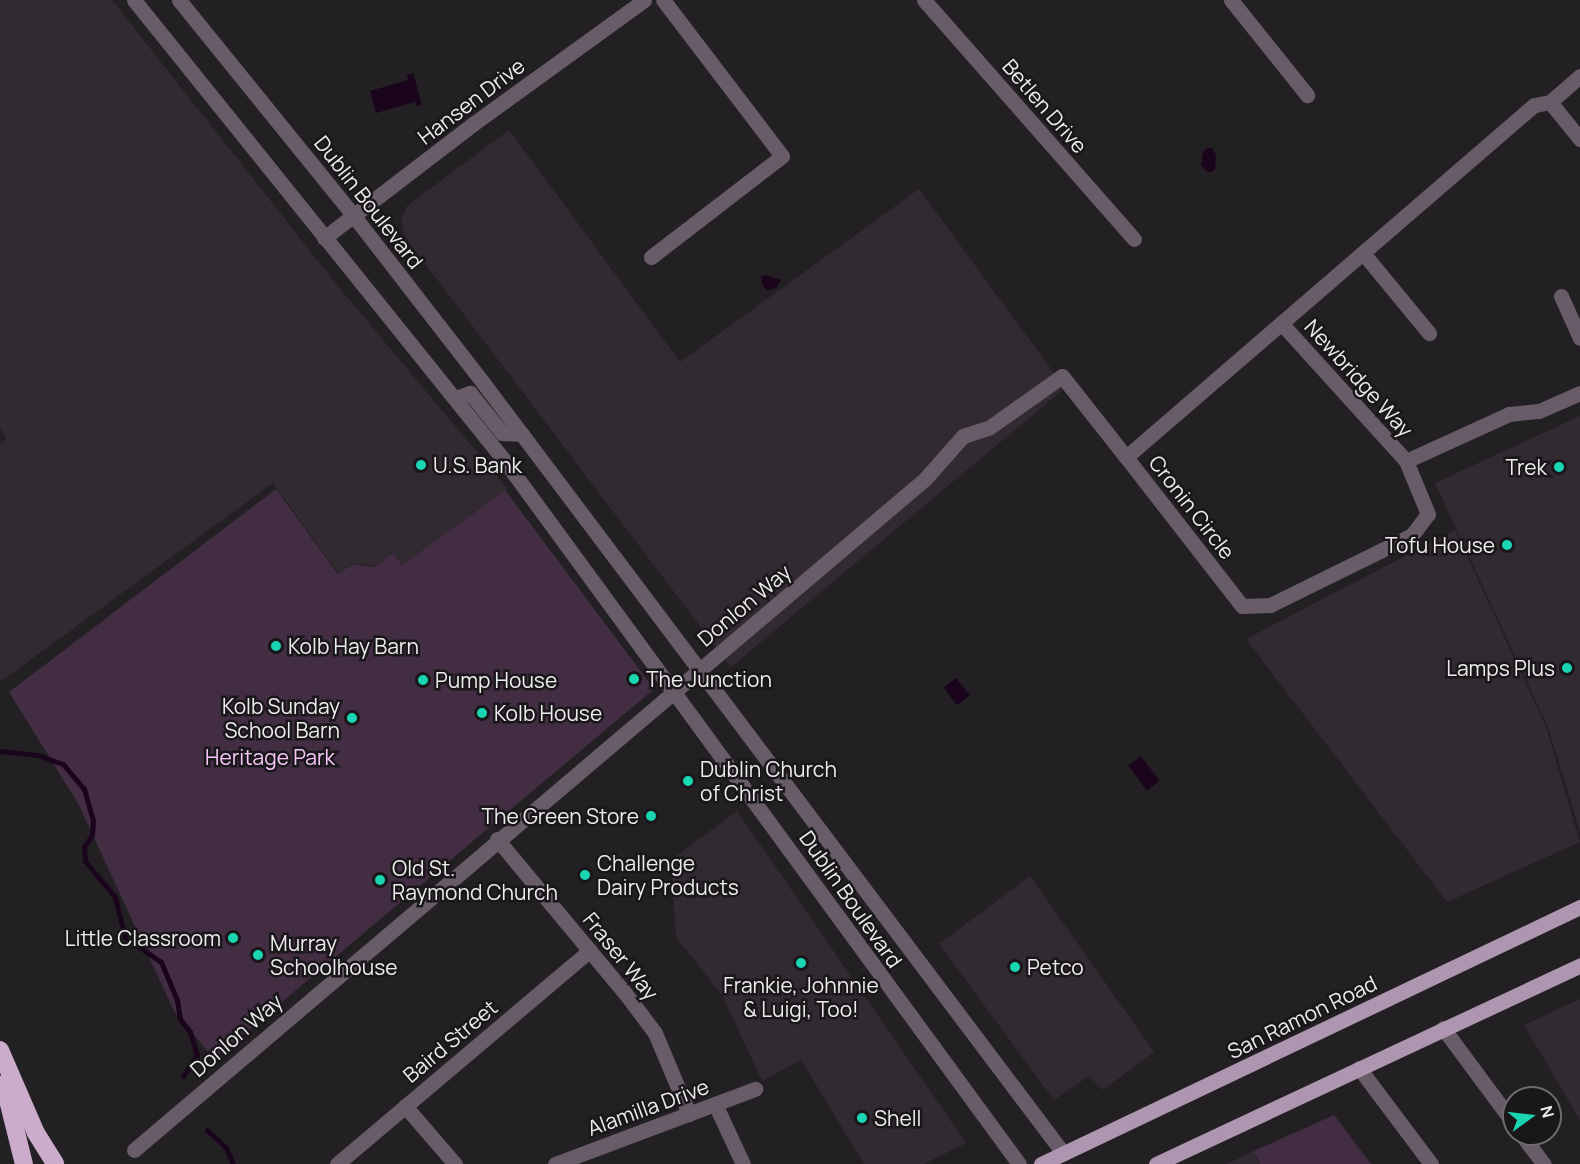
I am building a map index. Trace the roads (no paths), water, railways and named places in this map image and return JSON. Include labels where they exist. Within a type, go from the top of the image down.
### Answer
[{"type":"highway","points":[[0,1050],[36,1134],[55,1164]]},
{"type":"highway","points":[[0,1067],[24,1164]]},
{"type":"main road","name":"San Ramon Road","points":[[1041,1164],[1067,1159],[1580,907]]},
{"type":"main road","points":[[1156,1164],[1580,965]]},
{"type":"street","name":"Dublin Boulevard","points":[[134,0],[324,238],[456,398],[674,690],[1018,1164]]},
{"type":"street","name":"Dublin Boulevard","points":[[179,0],[353,215],[522,434],[1067,1159]]},
{"type":"street","name":"Hansen Drive","points":[[324,238],[644,0]]},
{"type":"street","points":[[651,257],[782,156],[663,0]]},
{"type":"street","name":"Betlen Drive","points":[[924,0],[1134,239]]},
{"type":"street","points":[[1231,0],[1307,95]]},
{"type":"street","name":"Cronin Circle","points":[[1406,461],[1428,514],[1412,535],[1270,605],[1242,606],[1126,458],[1534,105],[1550,102],[1580,76]]},
{"type":"street","points":[[1550,102],[1580,139]]},
{"type":"street","points":[[1363,253],[1429,333]]},
{"type":"street","points":[[1561,296],[1580,338]]},
{"type":"street","name":"Newbridge Way","points":[[1281,323],[1406,461]]},
{"type":"street","name":"Donlon Way","points":[[134,1150],[497,839],[925,479],[963,436],[990,428],[1062,376],[1126,458]]},
{"type":"street","points":[[456,398],[470,393],[502,433],[522,434]]},
{"type":"street","points":[[1406,461],[1509,414],[1539,411],[1580,393]]},
{"type":"street","name":"Fraser Way","points":[[497,839],[590,950],[655,1033],[689,1114]]},
{"type":"street","name":"Baird Street","points":[[337,1164],[590,950]]},
{"type":"street","points":[[1443,1028],[1502,1108]]},
{"type":"street","points":[[1359,1068],[1431,1164]]},
{"type":"street","name":"Alamilla Drive","points":[[555,1164],[591,1158],[689,1114],[755,1089]]},
{"type":"street","points":[[715,1104],[743,1164]]},
{"type":"street","points":[[405,1106],[455,1164]]},
{"type":"street","points":[[1530,1146],[1544,1164]]},
{"type":"waterway","points":[[0,751],[38,755],[63,764],[84,789],[93,820],[92,835],[84,847],[85,861],[115,897],[125,937],[161,962],[177,1000],[180,1019],[190,1032],[197,1055],[183,1076]]},
{"type":"waterway","points":[[207,1130],[226,1148],[233,1164]]},
{"type":"place","name":"U.S. Bank","points":[[421,465]]},
{"type":"place","name":"Trek","points":[[1559,467]]},
{"type":"place","name":"Tofu House","points":[[1507,545]]},
{"type":"place","name":"Kolb Hay Barn","points":[[276,646]]},
{"type":"place","name":"Lamps Plus","points":[[1567,668]]},
{"type":"place","name":"The Junction","points":[[634,679]]},
{"type":"place","name":"Pump House","points":[[423,680]]},
{"type":"place","name":"Kolb House","points":[[482,713]]},
{"type":"place","name":"Kolb Sunday School Barn","points":[[352,718]]},
{"type":"place","name":"Dublin Church of Christ","points":[[688,781]]},
{"type":"place","name":"The Green Store","points":[[651,816]]},
{"type":"place","name":"Challenge Dairy Products","points":[[585,875]]},
{"type":"place","name":"Old St. Raymond Church","points":[[380,880]]},
{"type":"place","name":"Little Classroom","points":[[233,938]]},
{"type":"place","name":"Murray Schoolhouse","points":[[258,955]]},
{"type":"place","name":"Frankie, Johnnie & Luigi, Too!","points":[[801,963]]},
{"type":"place","name":"Petco","points":[[1015,967]]},
{"type":"place","name":"Shell","points":[[862,1118]]},
{"type":"park label","name":"Heritage Park","points":[[270,757]]}]
